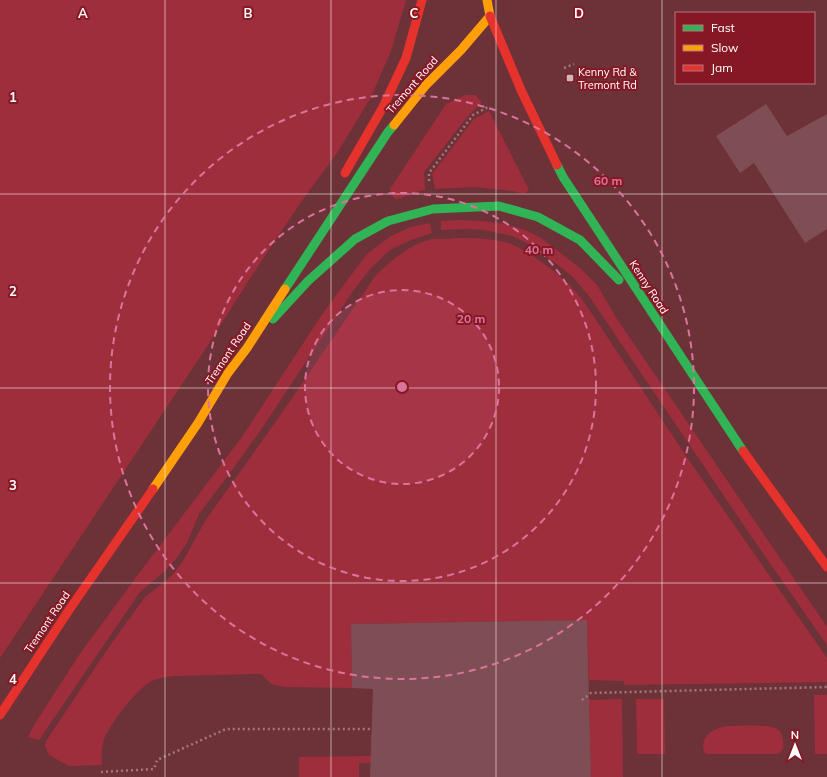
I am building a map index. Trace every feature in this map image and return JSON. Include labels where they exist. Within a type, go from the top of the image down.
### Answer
[{"type":"main road","points":[[340,182],[383,107],[406,58],[422,0]]},
{"type":"main road","name":"Kenny Road","points":[[487,0],[490,16],[521,90],[563,177],[750,462],[827,567]]},
{"type":"main road","name":"Tremont Road","points":[[0,715],[69,610],[198,424],[228,373],[388,132],[426,85],[490,16]]},
{"type":"main road","points":[[246,348],[308,281],[355,240],[388,221],[433,209],[499,206],[538,217],[580,240],[652,314]]},
{"type":"main road","points":[[228,373],[241,340]]},
{"type":"path","points":[[564,68],[574,64]]},
{"type":"path","points":[[429,184],[429,173],[473,115],[490,106]]},
{"type":"path","points":[[582,700],[591,693],[827,687]]},
{"type":"path","points":[[101,772],[154,769],[157,760],[226,729],[372,729]]},
{"type":"shaded area","points":[[0,0],[406,0],[391,51],[370,99],[337,153],[301,202],[256,269],[206,348],[0,658]]},
{"type":"shaded area","points":[[466,95],[475,95],[482,102],[468,116],[424,172],[425,190],[397,199],[393,197],[390,189],[446,104]]},
{"type":"shaded area","points":[[489,111],[529,190],[524,194],[512,191],[475,187],[435,189],[432,174],[474,119]]},
{"type":"shaded area","points":[[461,220],[505,224],[525,230],[541,238],[580,268],[597,285],[617,319],[827,627],[827,645],[749,533],[589,296],[573,277],[531,245],[512,236],[485,230],[441,230],[441,221]]},
{"type":"shaded area","points":[[430,223],[432,233],[411,240],[390,250],[371,268],[353,291],[260,431],[199,514],[187,543],[176,559],[164,572],[140,592],[39,740],[28,737],[79,655],[242,437],[321,316],[368,253],[391,236],[411,227]]},
{"type":"shaded area","points":[[434,239],[491,239],[511,244],[546,265],[576,292],[688,459],[827,658],[827,682],[624,685],[624,681],[589,680],[587,620],[351,624],[352,688],[285,687],[271,683],[261,674],[174,676],[161,678],[144,686],[115,719],[105,736],[103,743],[102,765],[69,766],[49,755],[45,746],[46,741],[111,644],[145,597],[167,580],[183,561],[205,521],[277,420],[376,275],[403,252],[418,244]]},
{"type":"shaded area","points":[[814,695],[827,695],[827,754],[815,754]]},
{"type":"shaded area","points":[[622,699],[623,777],[591,777],[589,700]]},
{"type":"shaded area","points":[[636,699],[664,699],[665,754],[637,754]]},
{"type":"shaded area","points":[[727,726],[758,726],[775,728],[780,731],[782,736],[783,748],[778,754],[707,754],[704,752],[703,746],[706,737],[713,731]]},
{"type":"shaded area","points":[[371,756],[371,763],[359,763],[359,777],[299,777],[299,757]]},
{"type":"building","points":[[766,104],[787,136],[827,114],[827,229],[805,243],[754,163],[740,173],[716,136]]},
{"type":"building","points":[[587,620],[591,777],[370,777],[373,689],[352,688],[351,624]]},
{"type":"traffic: fast","points":[[285,289],[394,125]]},
{"type":"traffic: fast","points":[[557,165],[563,177],[743,451]]},
{"type":"traffic: fast","points":[[273,319],[308,281],[355,239],[388,221],[433,209],[499,206],[538,217],[580,240],[619,280]]},
{"type":"traffic: slow","points":[[394,125],[426,85],[461,50],[490,16],[487,0]]},
{"type":"traffic: slow","points":[[153,489],[198,423],[228,373],[247,348],[285,289]]},
{"type":"traffic: jam","points":[[345,173],[383,107],[406,58],[422,0]]},
{"type":"traffic: jam","points":[[490,16],[521,90],[557,165]]},
{"type":"traffic: jam","points":[[743,451],[827,567]]},
{"type":"traffic: jam","points":[[0,715],[69,610],[153,489]]},
{"type":"place","name":"Kenny Rd & Tremont Rd","points":[[570,78]]}]
